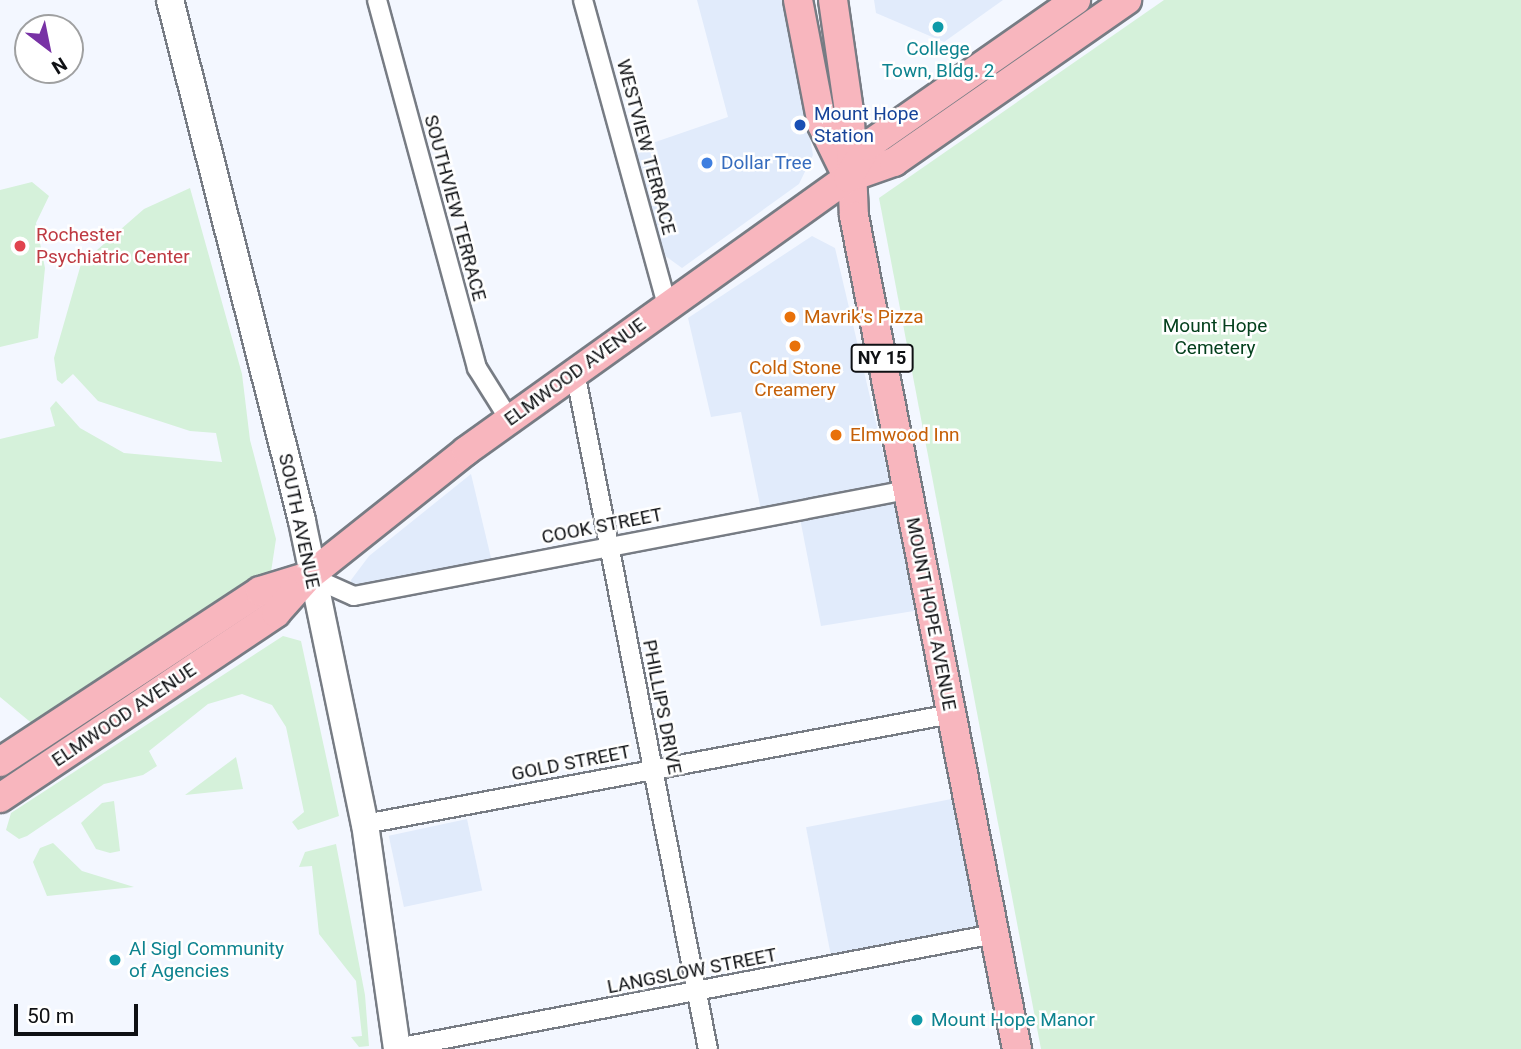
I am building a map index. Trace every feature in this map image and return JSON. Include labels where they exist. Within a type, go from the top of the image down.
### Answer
[{"type":"main road","name":"SOUTH AVENUE","points":[[170,0],[281,432],[309,576],[365,824],[397,1049]]},
{"type":"main road","name":"MOUNT HOPE AVENUE","points":[[798,0],[822,125],[848,178]]},
{"type":"main road","name":"MOUNT HOPE AVENUE","points":[[833,0],[850,118],[848,178],[1017,1049]]},
{"type":"main road","name":"ELMWOOD AVENUE","points":[[848,178],[867,146],[1076,0]]},
{"type":"main road","name":"ELMWOOD AVENUE","points":[[0,798],[276,613],[309,576],[509,419],[667,306],[848,178],[894,162],[1127,0]]},
{"type":"main road","name":"ELMWOOD AVENUE","points":[[0,762],[260,591],[309,576]]},
{"type":"street","name":"SOUTHVIEW TERRACE","points":[[377,0],[477,368],[509,419]]},
{"type":"street","name":"WESTVIEW TERRACE","points":[[583,0],[667,306]]},
{"type":"street","name":"PHILLIPS DRIVE","points":[[575,372],[708,1049]]},
{"type":"street","name":"COOK STREET","points":[[309,576],[354,596],[907,490]]},
{"type":"street","name":"GOLD STREET","points":[[365,824],[951,714]]},
{"type":"street","name":"LANGSLOW STREET","points":[[397,1049],[994,934]]},
{"type":"shaded area","points":[[697,0],[787,0],[813,155],[799,184],[682,268],[664,255],[635,149],[728,117]]},
{"type":"shaded area","name":"College Town, Bldg. 2","points":[[874,0],[1003,0],[944,42],[876,13]]},
{"type":"shaded area","points":[[812,236],[835,248],[920,610],[821,626],[797,503],[761,510],[741,412],[711,417],[688,318]]},
{"type":"shaded area","points":[[471,474],[492,562],[352,590],[351,580],[369,556]]},
{"type":"shaded area","points":[[967,796],[994,934],[833,966],[806,827]]},
{"type":"shaded area","points":[[467,819],[482,890],[404,907],[389,836]]},
{"type":"green space","name":"Mount Hope Cemetery","points":[[1164,0],[1521,0],[1521,1049],[1041,1049],[879,198]]},
{"type":"green space","name":"Rochester Psychiatric Center","points":[[32,182],[49,196],[36,223],[45,268],[38,338],[0,347],[0,190]]},
{"type":"green space","points":[[190,188],[242,374],[250,440],[276,539],[271,572],[34,725],[0,697],[0,439],[55,426],[50,408],[56,401],[80,428],[124,453],[222,462],[216,433],[190,431],[98,401],[73,374],[62,384],[57,380],[54,358],[81,264],[144,209]]},
{"type":"green space","points":[[283,636],[301,641],[339,816],[298,830],[292,822],[304,812],[286,727],[272,705],[242,694],[208,704],[149,751],[157,766],[143,775],[104,784],[27,836],[19,839],[6,830],[11,813]]},
{"type":"green space","points":[[236,757],[243,789],[185,795]]},
{"type":"green space","points":[[114,801],[120,851],[110,853],[96,849],[81,823],[102,803]]},
{"type":"green space","points":[[53,843],[82,871],[134,887],[47,896],[33,862],[40,848]]},
{"type":"green space","points":[[336,844],[365,995],[369,1046],[359,1047],[351,1037],[362,1036],[356,981],[319,934],[312,866],[299,867],[305,852]]},
{"type":"place","name":"College Town, Bldg. 2","points":[[938,27]]},
{"type":"place","name":"Mount Hope Station","points":[[800,125]]},
{"type":"place","name":"Dollar Tree","points":[[707,163]]},
{"type":"place","name":"Rochester Psychiatric Center","points":[[20,246]]},
{"type":"place","name":"Mavrik's Pizza","points":[[790,317]]},
{"type":"place","name":"Cold Stone Creamery","points":[[795,346]]},
{"type":"place","name":"Elmwood Inn","points":[[836,435]]},
{"type":"place","name":"Al Sigl Community of Agencies","points":[[115,960]]},
{"type":"place","name":"Mount Hope Manor","points":[[917,1020]]}]
